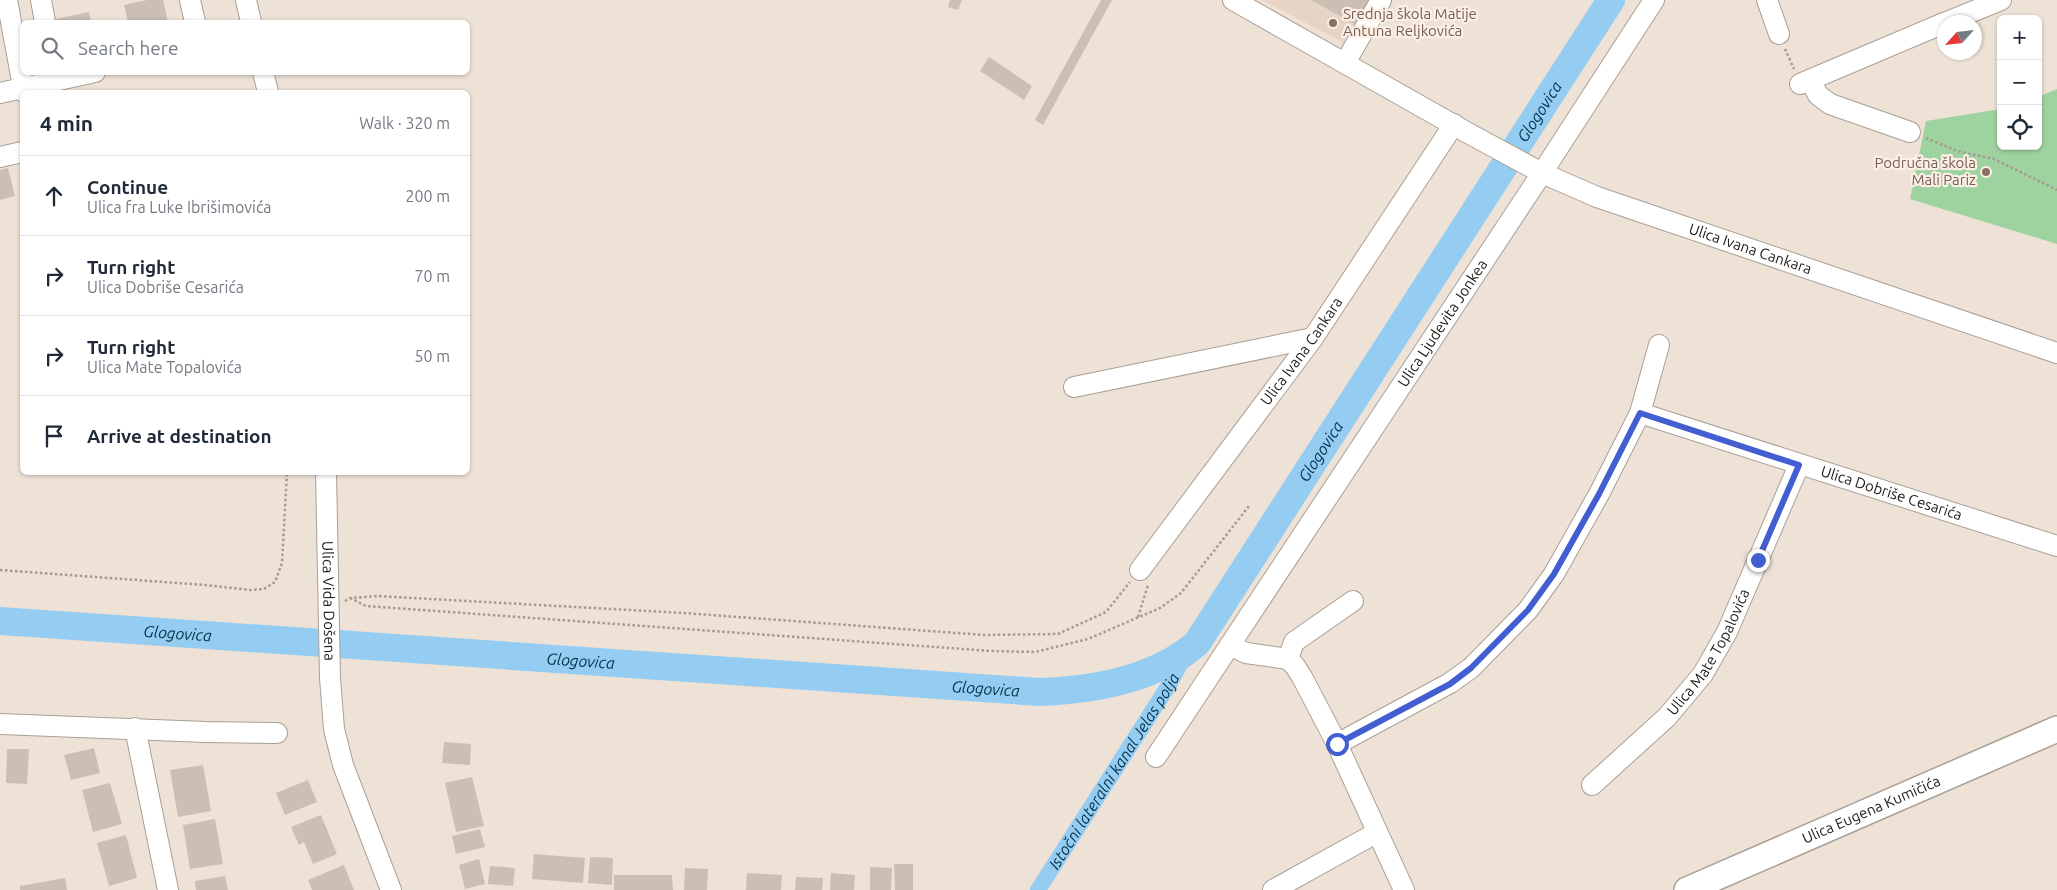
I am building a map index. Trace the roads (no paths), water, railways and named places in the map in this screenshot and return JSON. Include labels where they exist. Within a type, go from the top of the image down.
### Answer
[{"type":"main road","name":"Ulica Eugena Kumičića","points":[[1687,890],[2057,729]]},
{"type":"street","points":[[7,0],[19,43]]},
{"type":"street","points":[[41,0],[45,20]]},
{"type":"street","points":[[190,0],[194,20]]},
{"type":"street","points":[[246,0],[251,20]]},
{"type":"street","name":"Ulica Ivana Cankara","points":[[1233,0],[1461,129],[1537,170],[1597,197],[2057,353]]},
{"type":"street","points":[[1345,63],[1381,0]]},
{"type":"street","name":"Ulica Ljudevita Jonkea","points":[[1156,757],[1537,170],[1654,0]]},
{"type":"street","points":[[1767,0],[1779,34]]},
{"type":"street","points":[[1965,15],[2000,0]]},
{"type":"street","points":[[1910,132],[1830,104],[1805,82],[1937,27]]},
{"type":"street","points":[[22,75],[23,90],[83,75]]},
{"type":"street","points":[[264,75],[268,90]]},
{"type":"street","points":[[0,93],[20,90]]},
{"type":"street","name":"Ulica Ivana Cankara","points":[[1140,570],[1314,338],[1461,129]]},
{"type":"street","points":[[0,157],[20,152]]},
{"type":"street","points":[[1074,386],[1314,338]]},
{"type":"street","points":[[1337,744],[1450,684],[1471,668],[1528,610],[1563,558],[1599,494],[1640,413],[1659,345]]},
{"type":"street","name":"Ulica Dobriše Cesarića","points":[[1640,413],[2057,546]]},
{"type":"street","name":"Ulica Mate Topalovića","points":[[1592,785],[1666,717],[1702,674],[1727,632],[1799,465]]},
{"type":"street","name":"Ulica Vida Došena","points":[[326,475],[330,678],[334,729],[342,765],[391,890]]},
{"type":"street","points":[[1288,659],[1294,642],[1353,601]]},
{"type":"street","points":[[1230,645],[1246,653],[1288,659],[1296,666],[1337,744],[1376,833],[1404,890]]},
{"type":"street","points":[[0,724],[277,733]]},
{"type":"street","points":[[135,728],[168,890]]},
{"type":"street","points":[[1273,890],[1376,833]]},
{"type":"waterway","name":"Glogovica","points":[[0,621],[1040,692],[1081,689],[1143,674],[1163,666],[1197,643],[1611,0]]},
{"type":"waterway","name":"Istočni lateralni kanal Jelas polja","points":[[1038,890],[1169,685],[1187,651]]},
{"type":"place","name":"Srednja škola Matije Antuna Reljkovića","points":[[1333,23]]},
{"type":"place","name":"Područna škola Mali Pariz","points":[[1986,172]]}]
